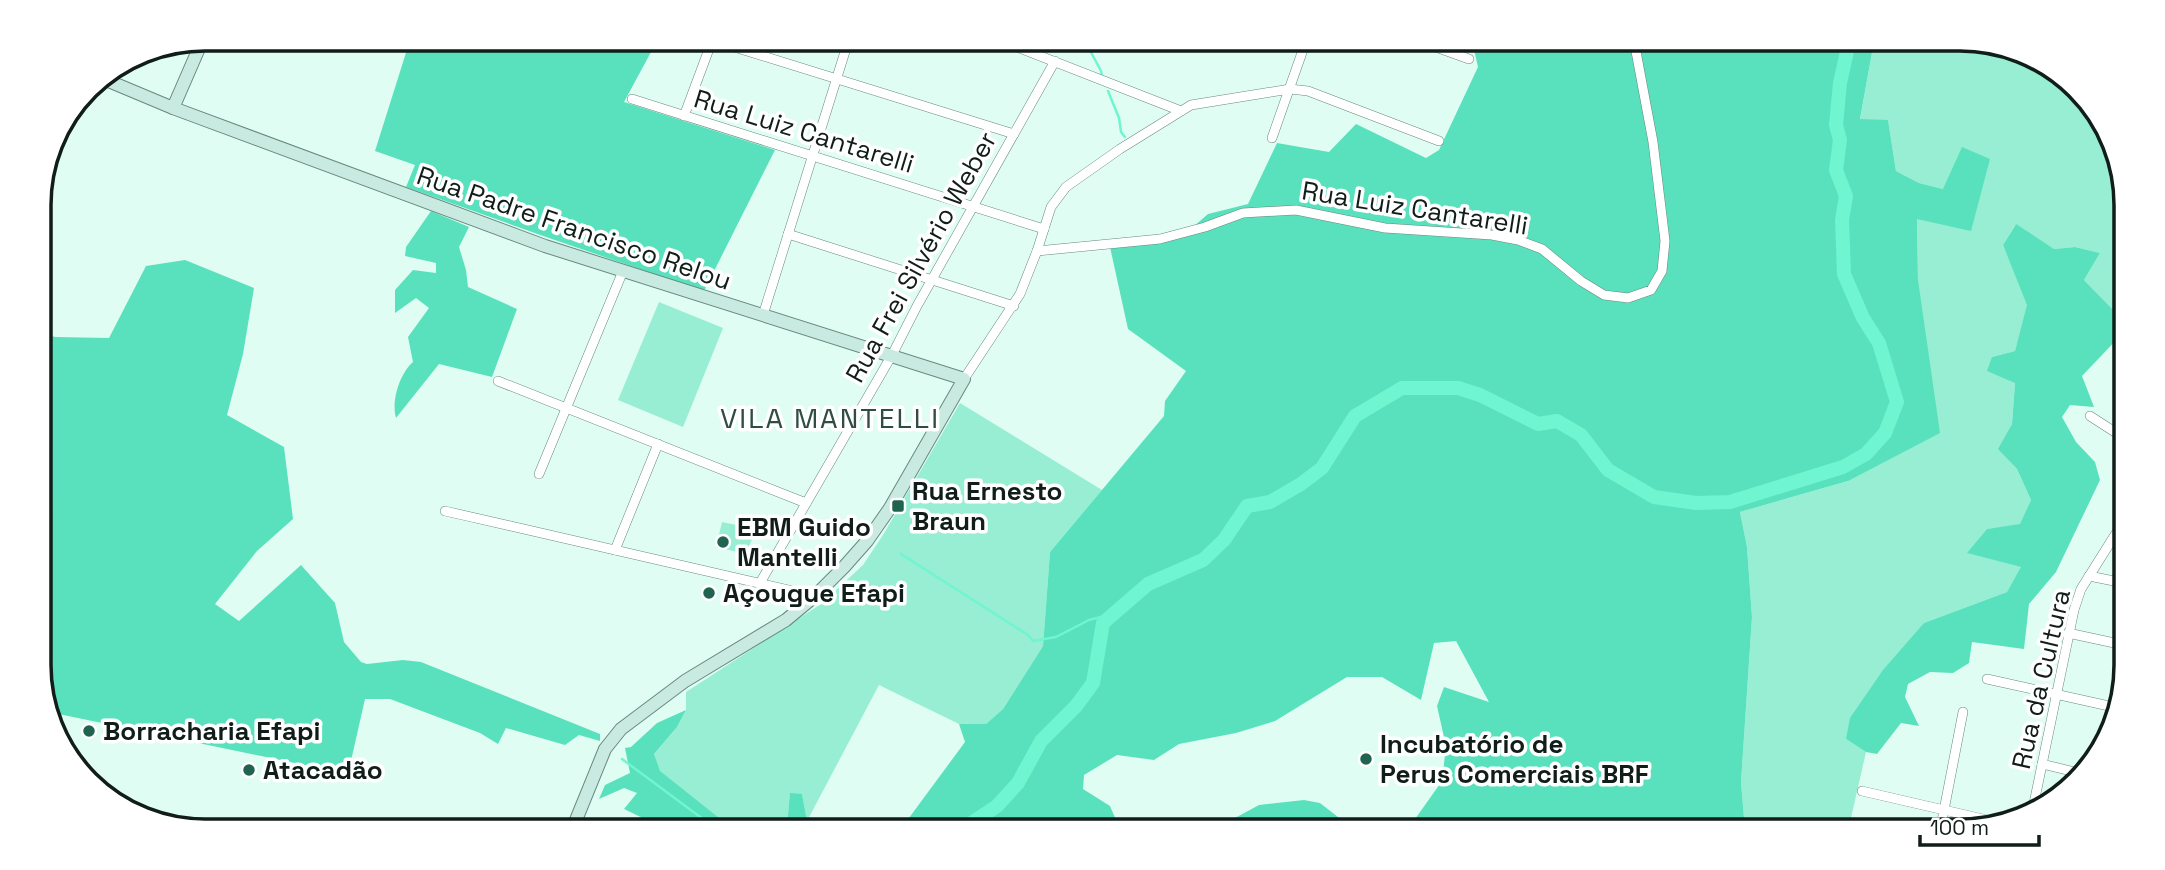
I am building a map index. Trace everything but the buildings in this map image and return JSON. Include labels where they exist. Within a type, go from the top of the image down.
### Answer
[{"type":"street","points":[[173,108],[198,51]]},
{"type":"street","points":[[684,116],[709,51]]},
{"type":"street","points":[[746,51],[1014,134]]},
{"type":"street","points":[[763,316],[845,51]]},
{"type":"street","points":[[1026,51],[1181,111]]},
{"type":"street","points":[[1272,138],[1304,51]]},
{"type":"street","points":[[1447,51],[1469,59]]},
{"type":"street","name":"Rua Luiz Cantarelli","points":[[1037,251],[1160,239],[1243,213],[1296,210],[1385,228],[1492,235],[1518,240],[1542,249],[1581,281],[1605,295],[1628,298],[1651,290],[1662,271],[1665,242],[1653,142],[1636,51]]},
{"type":"street","name":"Rua Frei Silvério Weber","points":[[760,583],[892,355],[1055,61]]},
{"type":"street","name":"Rua Padre Francisco Relou","points":[[112,82],[173,108],[534,242],[964,379]]},
{"type":"street","points":[[576,819],[605,749],[621,729],[685,681],[786,620],[815,596],[867,541],[890,508],[964,379],[1014,306],[1037,251],[1051,207],[1066,187],[1120,149],[1191,105],[1290,89],[1308,91],[1439,141]]},
{"type":"street","name":"Rua Luiz Cantarelli","points":[[632,99],[1044,229]]},
{"type":"street","points":[[788,234],[1014,306]]},
{"type":"street","points":[[539,474],[623,271]]},
{"type":"street","points":[[498,381],[806,503]]},
{"type":"street","points":[[2090,416],[2114,431]]},
{"type":"street","points":[[615,550],[658,444]]},
{"type":"street","points":[[445,511],[815,596]]},
{"type":"street","name":"Rua da Cultura","points":[[2035,800],[2068,632],[2081,589],[2114,536]]},
{"type":"street","points":[[2089,576],[2114,581]]},
{"type":"street","points":[[2068,632],[2114,643]]},
{"type":"street","points":[[1987,679],[2108,706]]},
{"type":"street","points":[[1942,819],[1963,712]]},
{"type":"street","points":[[2042,764],[2071,771]]},
{"type":"street","points":[[1862,791],[1977,818]]},
{"type":"green space","points":[[407,51],[652,51],[624,102],[775,150],[704,291],[406,187],[415,165],[375,151]]},
{"type":"green space","points":[[1474,51],[1872,51],[1860,119],[1888,120],[1896,171],[1919,183],[1943,189],[1962,147],[1990,159],[1971,231],[1917,219],[1918,280],[1940,433],[1848,481],[1740,512],[1747,547],[1752,617],[1741,782],[1744,819],[1415,819],[1442,781],[1446,746],[1437,706],[1444,687],[1489,702],[1456,641],[1434,643],[1421,700],[1382,677],[1347,677],[1275,721],[1236,733],[1179,744],[1154,760],[1117,755],[1084,775],[1083,789],[1110,806],[1116,819],[908,819],[965,742],[959,724],[986,724],[1003,709],[1043,646],[1050,552],[1164,416],[1165,401],[1186,371],[1128,329],[1110,247],[1193,227],[1208,214],[1248,204],[1277,143],[1329,152],[1356,124],[1426,158],[1439,150],[1478,67]]},
{"type":"green space","points":[[1872,51],[1981,52],[2019,62],[2054,83],[2069,96],[2094,128],[2109,165],[2114,204],[2114,311],[2084,280],[2100,253],[2075,247],[2054,249],[2015,225],[2003,245],[2028,305],[2015,351],[1992,357],[2015,383],[2012,424],[1999,449],[2017,469],[2031,500],[2020,525],[1987,529],[1968,553],[2022,567],[2007,592],[1924,623],[1846,739],[1866,752],[1851,819],[1744,819],[1741,782],[1752,617],[1747,547],[1740,512],[1848,481],[1918,280],[1917,218],[1943,189],[1919,183],[1896,171],[1888,120],[1860,120]]},
{"type":"green space","points":[[431,211],[469,227],[459,247],[468,287],[517,309],[492,377],[439,364],[396,418],[398,388],[404,373],[413,362],[408,337],[429,308],[416,298],[395,313],[395,290],[413,270],[436,273],[436,263],[405,256],[406,247]]},
{"type":"green space","points":[[2016,224],[2054,249],[2075,247],[2100,253],[2084,280],[2114,311],[2114,342],[2082,376],[2094,407],[2070,405],[2062,417],[2076,442],[2095,462],[2100,480],[2056,572],[2029,604],[2024,649],[1972,642],[1969,663],[1953,673],[1930,672],[1908,684],[1905,697],[1919,726],[1901,723],[1877,754],[1866,752],[1846,739],[1850,718],[1883,670],[1924,623],[2007,592],[2021,567],[1967,553],[1987,529],[2020,524],[2031,500],[2017,469],[1998,449],[2012,424],[2015,383],[1987,371],[1992,357],[2015,351],[2027,305],[2003,245]]},
{"type":"green space","points":[[185,260],[254,288],[243,354],[227,415],[284,447],[293,519],[257,551],[215,604],[239,621],[301,565],[335,603],[344,642],[361,662],[421,662],[600,734],[600,741],[579,735],[565,745],[506,728],[498,744],[480,733],[390,699],[365,699],[348,774],[59,714],[51,676],[51,336],[109,338],[146,266]]},
{"type":"green space","points":[[659,302],[723,328],[683,427],[618,400]]},
{"type":"green space","points":[[960,403],[1102,490],[1050,552],[1043,646],[1003,709],[986,724],[959,724],[879,685],[808,819],[802,794],[790,794],[788,819],[720,819],[659,771],[654,754],[677,727],[686,710],[686,692],[821,604],[863,565]]},
{"type":"green space","points":[[722,522],[756,529],[746,554],[716,547]]},
{"type":"green space","points":[[686,710],[677,727],[654,754],[660,771],[720,819],[645,819],[624,809],[637,793],[624,788],[599,799],[605,785],[630,773],[625,748],[631,747],[657,723]]},
{"type":"green space","points":[[790,793],[802,794],[807,819],[788,819]]},
{"type":"green space","points":[[1304,800],[1320,803],[1340,819],[1235,818],[1259,805]]},
{"type":"waterway","points":[[1090,51],[1102,77]]},
{"type":"waterway","points":[[978,819],[997,806],[1018,783],[1041,741],[1076,706],[1093,683],[1103,623],[1148,584],[1203,560],[1224,540],[1247,506],[1270,502],[1322,468],[1355,416],[1402,388],[1458,388],[1480,395],[1538,424],[1557,421],[1581,435],[1608,470],[1654,497],[1696,503],[1730,502],[1843,467],[1866,454],[1885,433],[1897,402],[1879,343],[1863,318],[1844,274],[1842,220],[1846,196],[1836,170],[1840,140],[1836,125],[1840,83],[1847,51]]},
{"type":"waterway","points":[[1108,91],[1125,137]]},
{"type":"waterway","points":[[901,554],[1028,635],[1033,641],[1056,637],[1089,620],[1113,614]]},
{"type":"waterway","points":[[622,759],[703,819]]},
{"type":"place","name":"Rua Ernesto Braun","points":[[898,506]]},
{"type":"place","name":"EBM Guido Mantelli","points":[[723,542]]},
{"type":"place","name":"Açougue Efapi","points":[[709,593]]},
{"type":"place","name":"Borracharia Efapi","points":[[89,731]]},
{"type":"place","name":"Incubatório de Perus Comerciais BRF","points":[[1366,759]]},
{"type":"place","name":"Atacadão","points":[[249,770]]},
{"type":"district","name":"VILA MANTELLI","points":[[830,418]]}]
